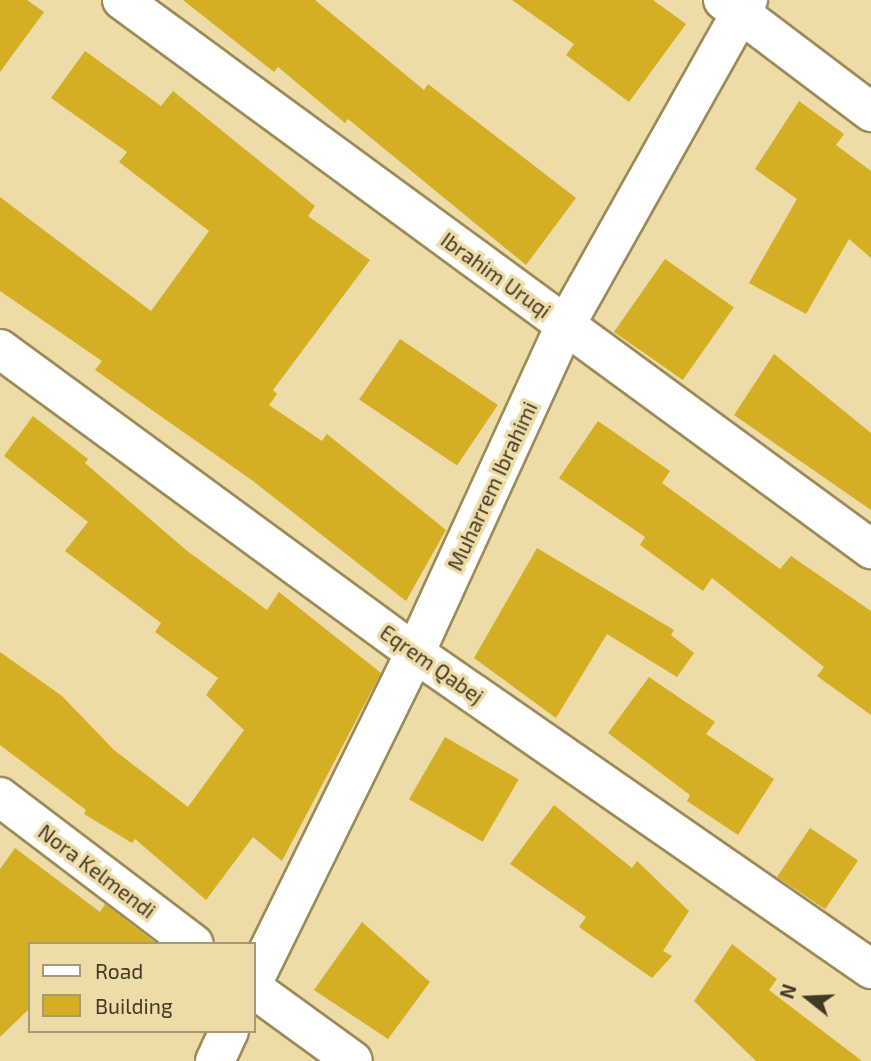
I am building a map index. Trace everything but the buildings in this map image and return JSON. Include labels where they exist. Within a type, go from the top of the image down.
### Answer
[{"type":"street","name":"Ibrahim Uruqi","points":[[122,0],[871,549]]},
{"type":"street","name":"Muharrem Ibrahimi","points":[[256,976],[415,653],[565,326],[737,4]]},
{"type":"street","points":[[737,4],[871,112]]},
{"type":"street","name":"Eqrem Qabej","points":[[0,349],[415,653],[871,969]]},
{"type":"street","name":"Nora Kelmendi","points":[[0,797],[191,942]]},
{"type":"street","points":[[256,990],[353,1061]]},
{"type":"street","points":[[215,1061],[228,1033]]}]
